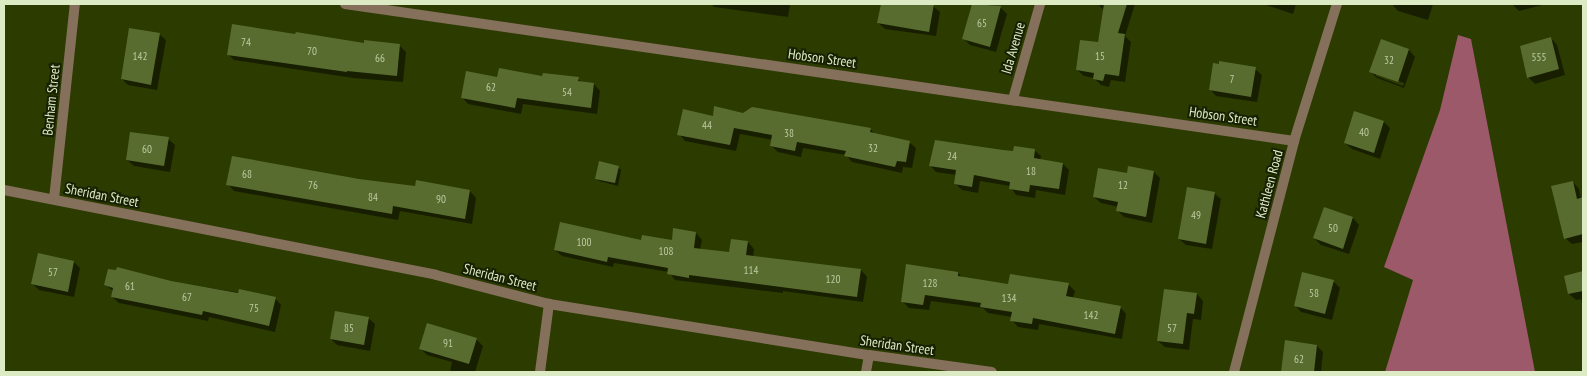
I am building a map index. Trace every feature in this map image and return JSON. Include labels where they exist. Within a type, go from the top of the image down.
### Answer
[{"type":"street","name":"Benham Street","points":[[54,199],[75,4]]},
{"type":"street","name":"Hobson Street","points":[[345,4],[1294,141]]},
{"type":"street","name":"Ida Avenue","points":[[1013,99],[1040,4]]},
{"type":"street","name":"Kathleen Road","points":[[1234,372],[1294,141],[1337,4]]},
{"type":"street","name":"Sheridan Street","points":[[4,190],[436,275],[549,304],[869,355],[992,372]]},
{"type":"street","points":[[540,372],[549,304]]},
{"type":"street","points":[[866,372],[869,355]]},
{"type":"shaded area","points":[[1458,35],[1471,39],[1535,372],[1385,372],[1413,280],[1384,267],[1440,110]]},
{"type":"building","points":[[881,4],[934,4],[929,32],[877,23]]},
{"type":"building","points":[[972,4],[1001,6],[990,47],[962,39]]},
{"type":"building","points":[[1104,4],[1127,4],[1118,33],[1125,34],[1119,76],[1105,74],[1103,81],[1093,79],[1094,73],[1076,70],[1080,40],[1098,42]]},
{"type":"building","points":[[232,24],[364,43],[364,40],[400,44],[397,76],[347,72],[227,55]]},
{"type":"building","points":[[129,28],[160,33],[151,85],[121,79]]},
{"type":"building","points":[[1551,37],[1559,69],[1527,78],[1520,46]]},
{"type":"building","points":[[1381,39],[1409,49],[1398,82],[1369,72]]},
{"type":"building","points":[[1219,61],[1256,67],[1251,97],[1209,90],[1213,63],[1219,64]]},
{"type":"building","points":[[499,68],[542,76],[543,73],[579,77],[578,81],[594,83],[591,108],[517,98],[515,108],[461,98],[466,71],[497,77]]},
{"type":"building","points":[[714,106],[743,113],[752,107],[871,128],[870,132],[910,141],[906,162],[897,161],[895,167],[844,156],[846,151],[797,142],[795,151],[770,146],[772,135],[734,128],[730,145],[677,135],[683,109],[713,116]]},
{"type":"building","points":[[1354,111],[1384,121],[1374,153],[1344,143]]},
{"type":"building","points":[[130,132],[169,137],[164,166],[126,160]]},
{"type":"building","points":[[935,140],[1013,151],[1014,146],[1035,149],[1034,158],[1063,163],[1059,189],[1030,185],[1029,192],[1009,189],[1010,182],[974,175],[972,187],[954,184],[956,170],[929,166]]},
{"type":"building","points":[[232,156],[359,179],[415,186],[416,180],[470,190],[465,219],[393,206],[392,214],[226,185]]},
{"type":"building","points":[[599,161],[619,166],[615,183],[595,179]]},
{"type":"building","points":[[1128,166],[1154,171],[1146,217],[1116,211],[1118,202],[1093,197],[1098,168],[1127,173]]},
{"type":"building","points":[[1573,181],[1577,199],[1583,197],[1583,234],[1564,239],[1551,186]]},
{"type":"building","points":[[1187,187],[1215,192],[1206,244],[1178,239]]},
{"type":"building","points":[[1324,207],[1353,217],[1343,249],[1313,238]]},
{"type":"building","points":[[560,222],[641,240],[642,235],[672,240],[673,228],[696,232],[694,248],[729,252],[731,239],[748,241],[746,255],[861,269],[857,297],[689,275],[689,278],[667,274],[668,268],[608,257],[607,262],[554,250]]},
{"type":"building","points":[[38,253],[74,261],[68,292],[31,284]]},
{"type":"building","points":[[906,264],[958,272],[958,276],[1008,284],[1010,274],[1069,283],[1066,296],[1121,306],[1115,334],[1033,318],[1032,324],[1010,321],[1012,312],[980,307],[981,303],[925,295],[923,305],[901,302]]},
{"type":"building","points":[[117,267],[171,281],[238,293],[239,289],[276,297],[269,326],[203,311],[202,315],[111,297],[113,288],[104,285],[108,269],[116,270]]},
{"type":"building","points":[[1583,271],[1583,291],[1568,294],[1564,276]]},
{"type":"building","points":[[1302,272],[1334,280],[1325,314],[1294,306]]},
{"type":"building","points":[[1164,289],[1197,293],[1194,314],[1187,313],[1183,344],[1157,341]]},
{"type":"building","points":[[335,311],[369,317],[364,345],[330,339]]},
{"type":"building","points":[[427,323],[477,338],[469,364],[419,349]]},
{"type":"building","points":[[1285,340],[1317,345],[1314,372],[1281,372]]}]
